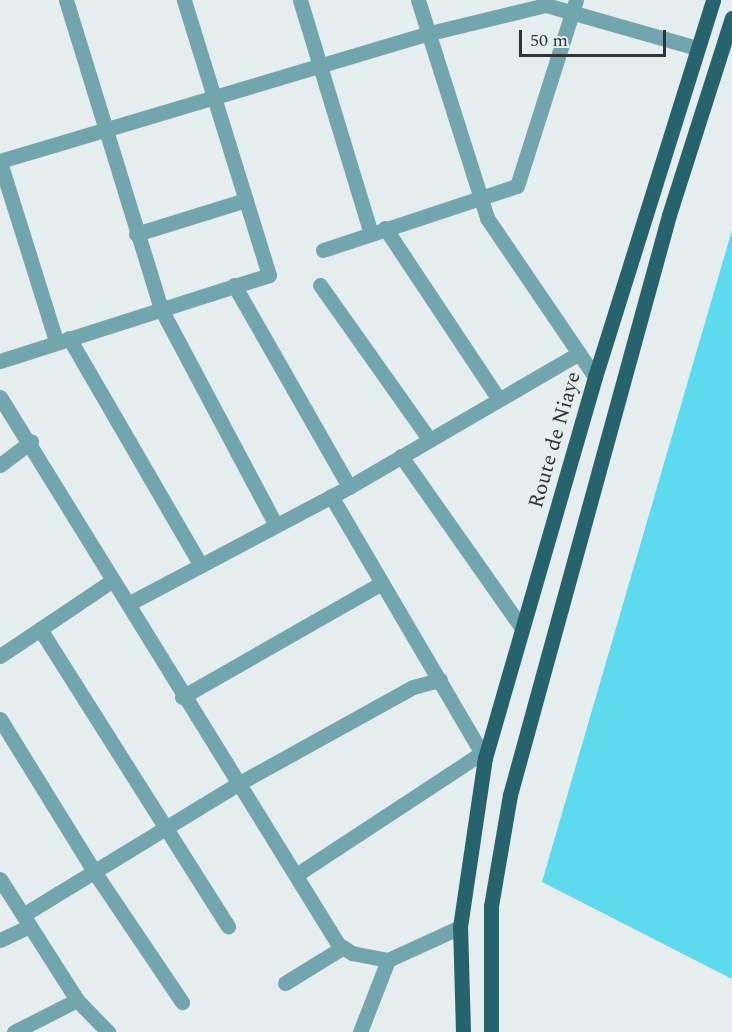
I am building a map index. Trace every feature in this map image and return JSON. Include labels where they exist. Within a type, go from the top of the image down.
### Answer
[{"type":"main road","name":"Route de Niaye","points":[[463,1032],[460,927],[483,756],[595,377],[713,0]]},
{"type":"main road","points":[[491,1032],[491,906],[512,787],[669,215],[732,18]]},
{"type":"street","points":[[66,0],[108,129],[136,234],[161,309],[276,525]]},
{"type":"street","points":[[0,361],[269,275],[184,0]]},
{"type":"street","points":[[300,0],[378,231],[498,398]]},
{"type":"street","points":[[418,0],[426,34],[480,200],[498,239],[595,377]]},
{"type":"street","points":[[201,566],[63,339],[0,161],[215,99],[426,34],[546,5],[575,5],[697,48]]},
{"type":"street","points":[[323,250],[513,189],[521,179],[575,5]]},
{"type":"street","points":[[136,234],[246,200]]},
{"type":"street","points":[[234,285],[349,487]]},
{"type":"street","points":[[320,285],[429,439]]},
{"type":"street","points":[[128,604],[349,487],[498,398],[579,353]]},
{"type":"street","points":[[0,397],[31,442],[236,785],[342,948],[388,960],[460,927]]},
{"type":"street","points":[[0,465],[31,442]]},
{"type":"street","points":[[401,456],[522,628]]},
{"type":"street","points":[[296,875],[483,756],[331,496]]},
{"type":"street","points":[[0,656],[113,580]]},
{"type":"street","points":[[182,697],[382,583]]},
{"type":"street","points":[[40,629],[228,926]]},
{"type":"street","points":[[0,940],[95,873],[236,785],[413,687],[440,680]]},
{"type":"street","points":[[0,719],[95,873],[182,1002]]},
{"type":"street","points":[[0,879],[77,1000],[108,1032]]},
{"type":"street","points":[[285,984],[342,948]]},
{"type":"street","points":[[360,1032],[388,960]]},
{"type":"street","points":[[14,1032],[77,1000]]},
{"type":"shaded area","points":[[732,230],[732,979],[542,882]]}]
